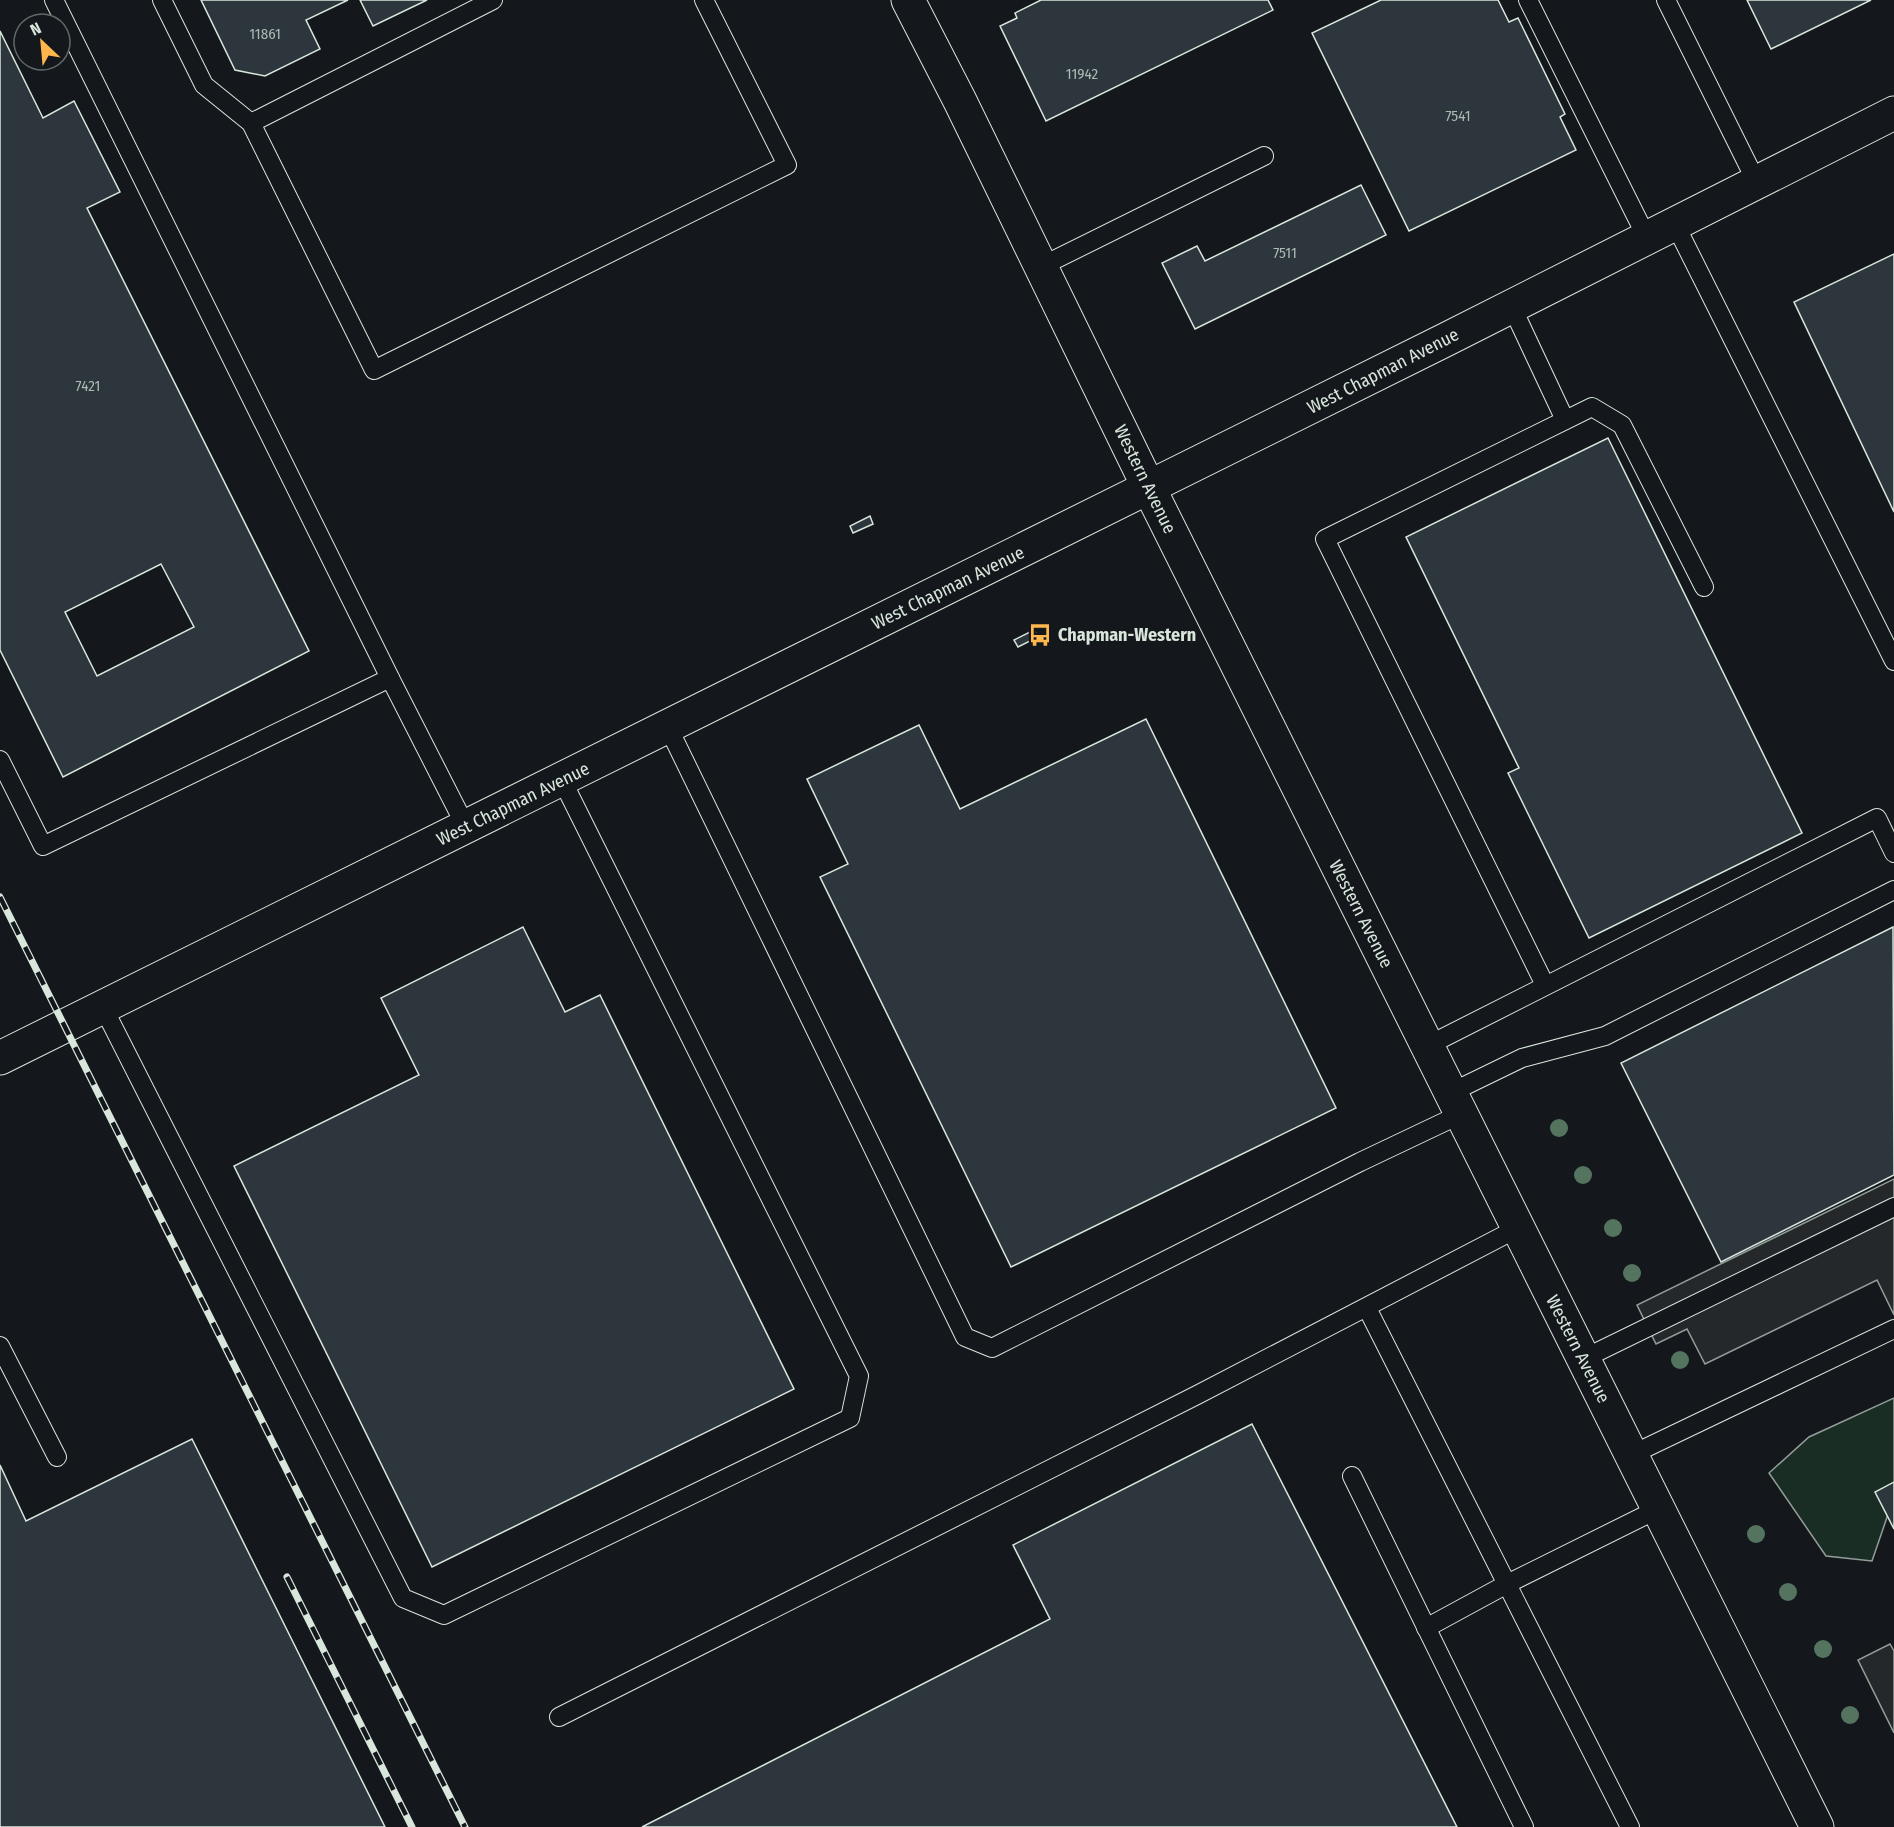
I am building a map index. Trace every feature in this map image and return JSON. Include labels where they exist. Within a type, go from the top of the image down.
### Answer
[{"type":"main road","name":"Western Avenue","points":[[908,0],[1817,1827]]},
{"type":"main road","name":"West Chapman Avenue","points":[[0,1058],[1512,307],[1894,113]]},
{"type":"lane","points":[[54,0],[466,827]]},
{"type":"lane","points":[[162,0],[204,85],[251,123],[374,370],[787,165],[704,0]]},
{"type":"lane","points":[[251,123],[494,0]]},
{"type":"lane","points":[[1528,0],[1661,231],[1894,661]]},
{"type":"lane","points":[[1666,0],[1756,183]]},
{"type":"lane","points":[[1042,266],[1264,156]]},
{"type":"lane","points":[[1512,307],[1565,420]]},
{"type":"lane","points":[[1545,985],[1325,539],[1592,407],[1622,425],[1704,587]]},
{"type":"lane","points":[[0,760],[43,846],[390,678]]},
{"type":"lane","points":[[668,727],[965,1337],[992,1348],[1360,1162],[1522,1058],[1605,1036],[1894,890]]},
{"type":"lane","points":[[103,1007],[403,1598],[444,1615],[850,1418],[859,1376],[562,780]]},
{"type":"lane","points":[[1427,1046],[1877,818],[1894,853]]},
{"type":"lane","points":[[1583,1359],[1894,1207]]},
{"type":"lane","points":[[559,1717],[1367,1308],[1518,1228]]},
{"type":"lane","points":[[1367,1308],[1630,1827]]},
{"type":"lane","points":[[1631,1455],[1894,1329]]},
{"type":"lane","points":[[0,1346],[57,1457]]},
{"type":"lane","points":[[1352,1476],[1524,1827]]},
{"type":"lane","points":[[1426,1628],[1658,1509]]},
{"type":"green space","points":[[1894,1398],[1894,1497],[1872,1561],[1826,1556],[1769,1473],[1809,1437]]},
{"type":"shaded area","points":[[1894,1179],[1894,1315],[1877,1280],[1705,1364],[1687,1329],[1656,1344],[1637,1305]]},
{"type":"shaded area","points":[[1890,1644],[1894,1651],[1894,1733],[1858,1660]]},
{"type":"building","points":[[201,0],[348,0],[306,20],[320,49],[265,76],[235,70]]},
{"type":"building","points":[[360,0],[427,0],[373,26]]},
{"type":"building","points":[[1041,0],[1268,0],[1273,10],[1046,121],[1000,26],[1017,18],[1015,13]]},
{"type":"building","points":[[1381,0],[1498,0],[1509,22],[1518,18],[1565,114],[1560,117],[1576,150],[1409,231],[1312,33]]},
{"type":"building","points":[[1747,0],[1871,0],[1771,49]]},
{"type":"building","points":[[0,31],[12,55],[12,72],[20,72],[43,118],[74,101],[120,192],[87,208],[309,651],[63,777],[0,650]],"holes":[[[161,564],[194,627],[97,676],[65,612]]]},
{"type":"building","points":[[1361,185],[1386,235],[1195,329],[1162,263],[1197,246],[1205,261]]},
{"type":"building","points":[[1894,254],[1894,512],[1794,302]]},
{"type":"building","points":[[1608,438],[1802,833],[1589,938],[1508,773],[1519,768],[1406,537]]},
{"type":"building","points":[[870,516],[873,524],[853,533],[850,526]]},
{"type":"building","points":[[1034,630],[1038,637],[1018,647],[1014,640]]},
{"type":"building","points":[[1146,719],[1336,1108],[1011,1267],[820,877],[848,864],[807,779],[919,725],[960,809]]},
{"type":"building","points":[[523,927],[565,1012],[600,995],[794,1389],[432,1567],[234,1166],[419,1075],[381,998]]},
{"type":"building","points":[[1893,927],[1894,1175],[1721,1262],[1621,1063]]},
{"type":"building","points":[[1252,1424],[1457,1827],[642,1827],[1050,1619],[1013,1545]]},
{"type":"building","points":[[192,1439],[385,1827],[0,1827],[0,1465],[26,1521]]},
{"type":"building","points":[[1894,1482],[1894,1529],[1875,1492]]},
{"type":"railway","points":[[0,897],[465,1827]]},
{"type":"railway","points":[[287,1577],[412,1827]]},
{"type":"place","name":"Chapman-Western","points":[[1040,635]]}]
